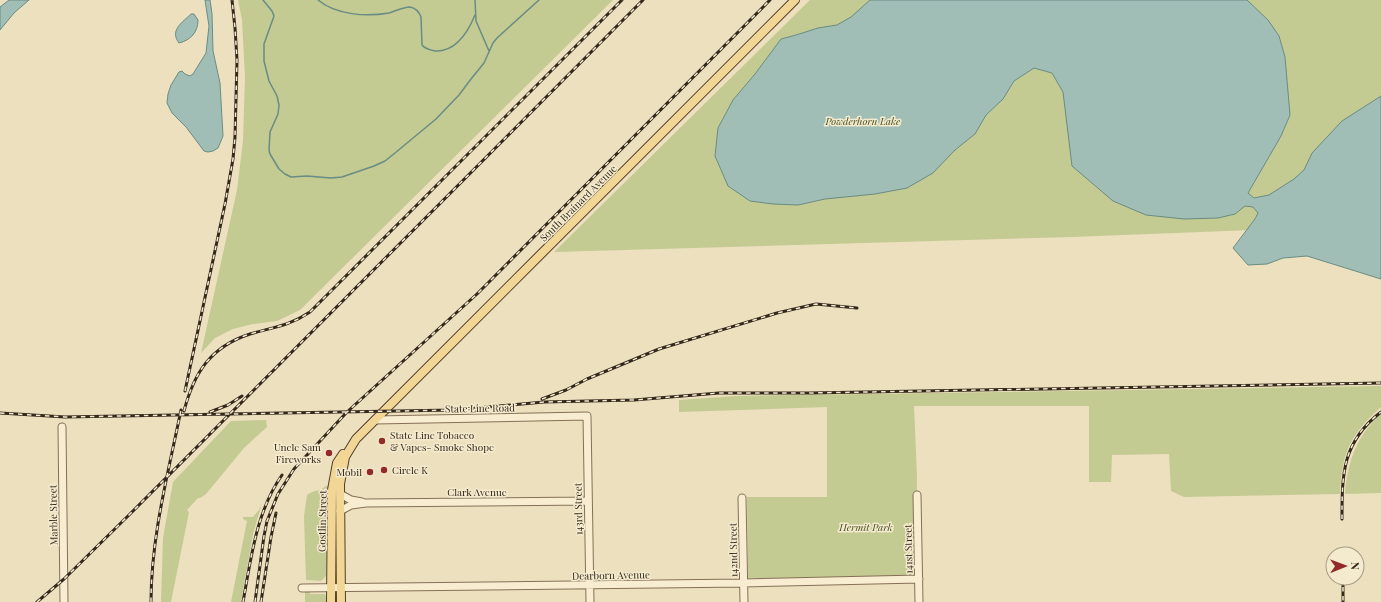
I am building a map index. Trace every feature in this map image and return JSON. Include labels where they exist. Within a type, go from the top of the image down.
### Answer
[{"type":"main road","name":"South Brainard Avenue","points":[[375,420],[795,0]]},
{"type":"main road","name":"Gostlin Street","points":[[331,602],[332,483],[342,455],[375,420]]},
{"type":"main road","name":"Gostlin Street","points":[[341,602],[340,494],[343,465],[351,446]]},
{"type":"street","name":"State Line Road","points":[[375,420],[587,416]]},
{"type":"street","name":"143rd Street","points":[[587,416],[590,602]]},
{"type":"street","name":"Marble Street","points":[[62,427],[64,602]]},
{"type":"street","name":"Clark Avenue","points":[[340,494],[351,500],[366,503]]},
{"type":"street","name":"141st Street","points":[[917,495],[919,602]]},
{"type":"street","name":"142nd Street","points":[[742,498],[744,602]]},
{"type":"street","name":"Clark Avenue","points":[[340,511],[351,505],[366,503],[588,501]]},
{"type":"street","name":"Dearborn Avenue","points":[[302,588],[743,583],[919,579]]},
{"type":"green space","points":[[238,0],[613,0],[300,310],[277,321],[253,324],[233,329],[215,338],[201,353],[237,190],[243,141],[245,77],[242,20]]},
{"type":"green space","name":"Powderhorn Lake","points":[[810,0],[1381,0],[1381,229],[1359,226],[1072,237],[554,252]]},
{"type":"green space","name":"Hermit Park","points":[[1381,386],[1381,407],[1362,426],[1350,445],[1346,455],[1341,479],[1340,494],[1184,497],[1171,491],[1169,454],[1112,455],[1111,482],[1089,482],[1089,406],[914,406],[917,477],[915,574],[913,577],[748,578],[747,497],[827,497],[827,407],[679,412],[679,400],[736,396]]},
{"type":"green space","points":[[1381,414],[1381,493],[1345,494],[1348,471],[1355,450],[1366,431]]},
{"type":"green space","points":[[266,420],[267,427],[244,448],[206,494],[198,498],[187,510],[189,512],[171,602],[161,602],[163,538],[173,482],[231,421]]},
{"type":"green space","points":[[328,486],[326,576],[321,581],[306,580],[304,516],[307,495]]},
{"type":"green space","points":[[262,503],[253,534],[241,602],[231,602],[247,521],[243,519],[243,517],[253,517],[259,510]]},
{"type":"green space","points":[[305,592],[310,592],[310,594],[325,594],[328,602],[305,602]]},
{"type":"water","points":[[9,0],[29,0],[14,13],[0,30],[0,7]]},
{"type":"water","points":[[205,0],[210,0],[212,14],[213,51],[220,83],[223,136],[218,148],[208,152],[204,151],[186,127],[172,113],[167,103],[171,85],[179,72],[182,71],[190,76],[193,74],[206,53],[209,26]]},
{"type":"water","name":"Powderhorn Lake","points":[[870,0],[1247,0],[1268,20],[1279,36],[1285,57],[1290,115],[1281,136],[1248,193],[1254,198],[1269,195],[1294,179],[1304,170],[1312,153],[1342,121],[1381,96],[1381,279],[1307,256],[1283,258],[1267,264],[1248,265],[1233,248],[1258,213],[1253,207],[1245,206],[1235,214],[1218,218],[1184,219],[1146,215],[1113,201],[1072,166],[1063,92],[1052,73],[1034,68],[1014,81],[1003,99],[986,115],[975,134],[955,150],[933,173],[907,188],[875,194],[825,199],[798,205],[750,201],[728,186],[715,156],[718,128],[733,100],[755,74],[781,39],[818,28],[837,25],[851,17]]},
{"type":"water","points":[[191,14],[194,14],[198,20],[197,28],[190,38],[179,43],[176,38],[176,30]]},
{"type":"waterway","points":[[263,0],[274,16],[264,44],[264,61],[269,81],[277,96],[279,105],[278,114],[270,132],[270,154],[279,169],[291,177],[307,176],[331,178],[342,177],[385,161],[436,119],[459,95],[484,63],[493,43],[497,38],[539,0]]},
{"type":"waterway","points":[[318,0],[333,9],[361,15],[389,13],[407,7],[414,8],[421,17],[422,45],[429,50],[435,51],[455,45],[465,34],[475,15]]},
{"type":"waterway","points":[[475,0],[476,21],[489,51]]},
{"type":"railway","points":[[185,391],[225,204],[233,159],[237,60],[232,0]]},
{"type":"railway","points":[[184,411],[188,397],[199,373],[214,354],[236,339],[288,323],[310,312],[622,0]]},
{"type":"railway","points":[[37,602],[64,579],[129,515],[643,0]]},
{"type":"railway","points":[[255,602],[267,521],[278,494],[294,469],[347,412],[477,294],[770,0]]},
{"type":"railway","points":[[542,399],[659,349],[777,313],[816,304],[857,308]]},
{"type":"railway","points":[[0,413],[65,417],[454,410],[544,402],[634,400],[719,393],[810,393],[1381,383]]},
{"type":"railway","points":[[210,412],[228,405],[242,396]]},
{"type":"railway","points":[[151,602],[157,530],[181,410]]},
{"type":"railway","points":[[1342,519],[1344,473],[1347,460],[1358,435],[1368,423],[1381,412]]},
{"type":"railway","points":[[243,602],[260,520],[273,489],[282,475]]},
{"type":"railway","points":[[261,602],[276,513]]},
{"type":"railway","points":[[1343,586],[1343,602]]},
{"type":"place","name":"State Line Tobacco & Vapes- Smoke Shope","points":[[382,441]]},
{"type":"place","name":"Uncle Sam Fireworks","points":[[329,453]]},
{"type":"place","name":"Circle K","points":[[384,470]]},
{"type":"place","name":"Mobil","points":[[370,472]]}]
